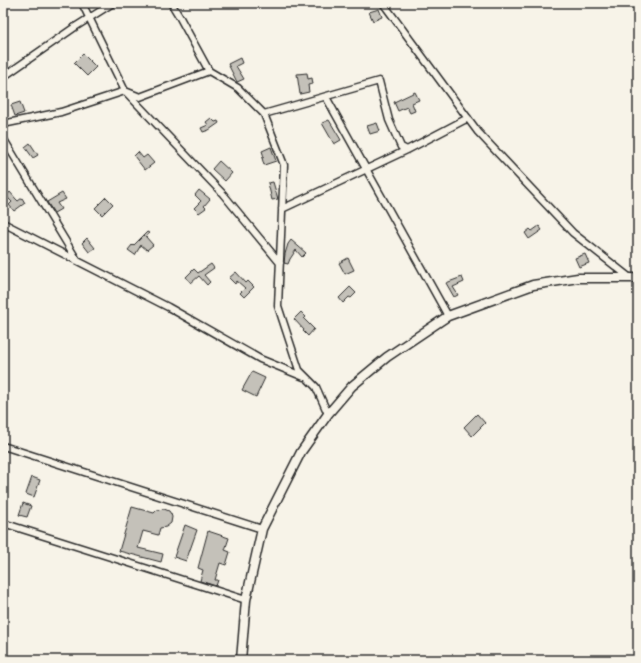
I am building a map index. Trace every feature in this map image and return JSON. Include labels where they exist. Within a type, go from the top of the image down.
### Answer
[{"type":"main road","points":[[241,660],[246,600],[262,530],[301,452],[328,414],[352,386],[387,357],[448,316],[533,284],[578,278],[638,278]]},
{"type":"street","points":[[82,3],[125,91],[223,194],[280,263]]},
{"type":"street","points":[[3,77],[113,3]]},
{"type":"street","points":[[170,3],[179,16],[209,71],[238,88],[264,114],[284,165],[278,306],[299,370],[316,386],[328,414]]},
{"type":"street","points":[[383,3],[478,132],[573,233],[629,277]]},
{"type":"street","points":[[3,124],[60,112],[125,91],[140,97],[209,71]]},
{"type":"street","points":[[264,114],[378,81],[389,120],[402,147],[407,150]]},
{"type":"street","points":[[326,97],[448,316]]},
{"type":"street","points":[[282,209],[407,150],[468,118]]},
{"type":"street","points":[[3,138],[77,262]]},
{"type":"street","points":[[3,223],[168,307],[260,359],[307,378]]},
{"type":"street","points":[[3,446],[262,530]]},
{"type":"street","points":[[3,523],[246,600]]},
{"type":"building","points":[[379,9],[382,17],[373,21],[369,12]]},
{"type":"building","points":[[83,54],[96,67],[87,76],[74,63]]},
{"type":"building","points":[[240,58],[242,63],[236,66],[244,79],[237,82],[228,64]]},
{"type":"building","points":[[307,73],[308,79],[312,78],[313,84],[308,85],[309,92],[300,94],[297,74]]},
{"type":"building","points":[[415,92],[419,100],[412,103],[415,111],[410,113],[407,107],[398,111],[394,102]]},
{"type":"building","points":[[20,102],[24,113],[15,116],[11,105]]},
{"type":"building","points":[[211,118],[215,122],[218,121],[219,123],[203,132],[201,128],[208,125],[206,122]]},
{"type":"building","points":[[329,120],[341,140],[334,144],[322,123]]},
{"type":"building","points":[[377,123],[380,131],[370,134],[367,126]]},
{"type":"building","points":[[30,143],[38,155],[33,158],[25,147]]},
{"type":"building","points":[[271,147],[276,161],[264,165],[262,151]]},
{"type":"building","points":[[138,152],[143,158],[147,155],[154,163],[145,170],[134,156]]},
{"type":"building","points":[[219,161],[232,173],[225,181],[212,169]]},
{"type":"building","points":[[273,182],[278,199],[272,200],[268,183]]},
{"type":"building","points":[[199,190],[210,199],[204,206],[206,208],[199,213],[194,208],[201,201],[195,195]]},
{"type":"building","points":[[10,192],[18,201],[22,198],[25,203],[14,211],[9,205],[12,202],[6,196]]},
{"type":"building","points":[[62,193],[66,199],[57,203],[61,209],[54,213],[47,202]]},
{"type":"building","points":[[106,197],[113,204],[102,215],[95,208]]},
{"type":"building","points":[[539,226],[542,230],[529,239],[525,233],[530,229],[532,231]]},
{"type":"building","points":[[147,232],[149,233],[146,237],[153,245],[147,250],[141,245],[135,255],[128,250],[132,245],[133,246]]},
{"type":"building","points":[[87,238],[95,248],[89,252],[82,243]]},
{"type":"building","points":[[291,240],[306,253],[302,257],[296,250],[288,264],[284,263],[285,254]]},
{"type":"building","points":[[585,254],[589,263],[579,267],[575,258]]},
{"type":"building","points":[[348,258],[354,270],[345,274],[339,263]]},
{"type":"building","points":[[211,264],[214,268],[204,275],[210,282],[207,285],[199,276],[191,283],[186,277],[194,269],[198,273]]},
{"type":"building","points":[[236,272],[246,283],[248,281],[254,287],[244,297],[240,293],[245,288],[237,281],[235,284],[229,278]]},
{"type":"building","points":[[462,277],[464,282],[453,287],[458,295],[454,297],[446,283]]},
{"type":"building","points":[[350,287],[356,293],[343,303],[339,298]]},
{"type":"building","points":[[301,312],[306,317],[304,319],[314,329],[308,336],[294,319]]},
{"type":"building","points":[[252,372],[265,378],[256,397],[242,390]]},
{"type":"building","points":[[477,414],[485,423],[472,436],[464,427]]},
{"type":"building","points":[[32,477],[40,480],[34,497],[26,494]]},
{"type":"building","points":[[23,503],[31,506],[27,517],[19,515]]},
{"type":"building","points":[[132,507],[154,513],[157,510],[164,509],[169,511],[171,514],[171,523],[166,527],[160,528],[158,535],[143,531],[138,548],[163,554],[161,562],[119,551]]},
{"type":"building","points":[[185,525],[197,530],[186,561],[174,557]]},
{"type":"building","points":[[208,531],[229,538],[225,550],[230,552],[226,565],[220,563],[215,580],[218,580],[216,586],[200,581],[203,570],[198,568]]}]
